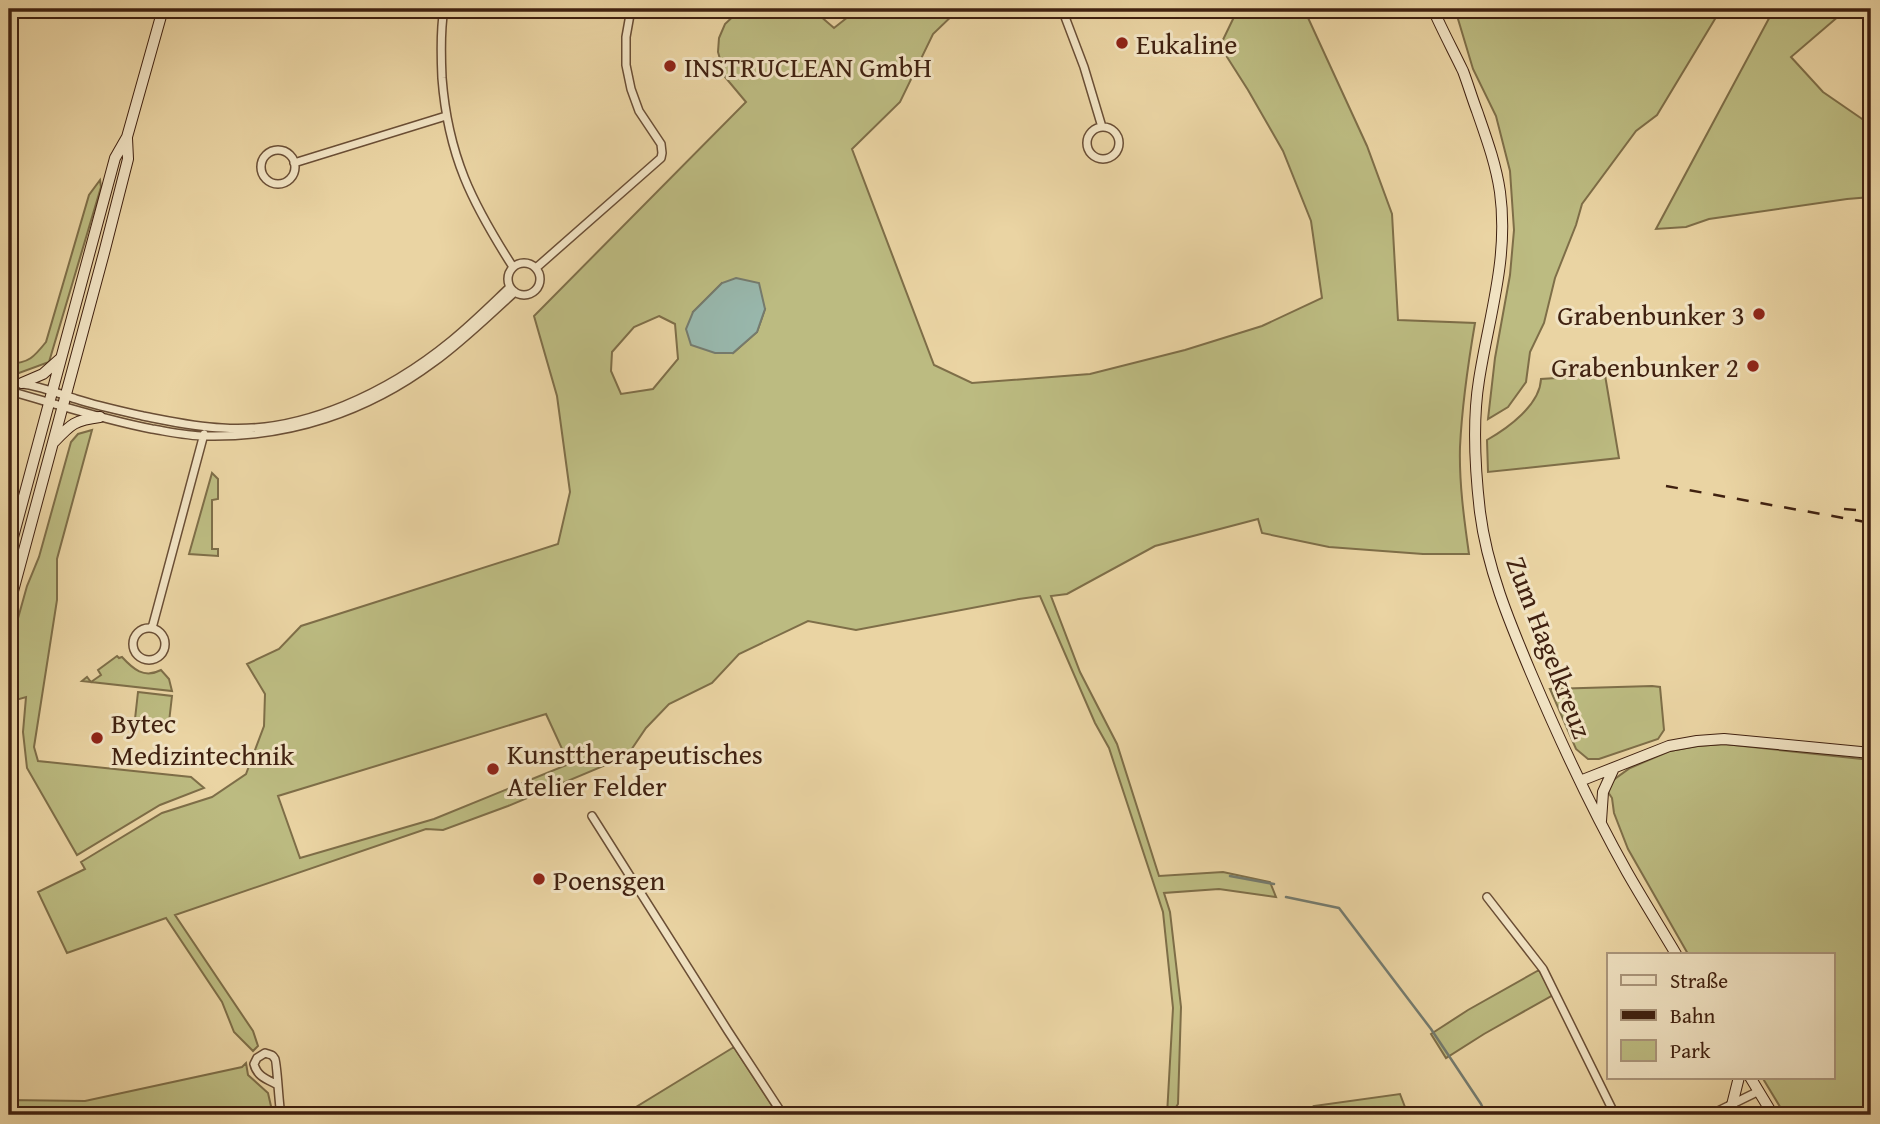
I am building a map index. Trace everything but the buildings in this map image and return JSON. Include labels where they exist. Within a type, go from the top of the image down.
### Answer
[{"type":"main road","points":[[9,552],[115,158],[127,137],[163,9]]},
{"type":"main road","name":"Zum Hagelkreuz","points":[[1435,11],[1464,73],[1487,138],[1500,193],[1500,269],[1479,381],[1475,426],[1480,514],[1493,573],[1513,629],[1580,781],[1628,873],[1675,953]]},
{"type":"main road","points":[[9,606],[128,159],[127,137]]},
{"type":"main road","points":[[22,383],[43,374],[61,357]]},
{"type":"main road","points":[[54,442],[71,425],[100,417]]},
{"type":"main road","points":[[1580,781],[1668,746],[1697,741],[1724,739],[1871,753]]},
{"type":"main road","points":[[1601,824],[1603,792],[1614,768]]},
{"type":"main road","points":[[1732,1105],[1739,1078]]},
{"type":"main road","points":[[1751,1078],[1773,1115]]},
{"type":"street","points":[[444,9],[441,60],[446,117],[455,155],[475,205],[513,267]]},
{"type":"street","points":[[536,268],[661,158],[661,144],[639,111],[626,65],[626,37],[631,9]]},
{"type":"street","points":[[1062,9],[1084,67],[1101,127]]},
{"type":"street","points":[[294,163],[446,117]]},
{"type":"street","points":[[1101,127],[1115,132],[1120,141],[1118,151],[1107,159],[1095,157],[1087,148],[1088,136],[1101,127]]},
{"type":"street","points":[[278,150],[288,154],[294,163],[293,174],[280,183],[265,178],[261,168],[264,157],[278,150]]},
{"type":"street","points":[[528,263],[536,268],[541,277],[535,292],[525,295],[512,290],[508,278],[513,267],[528,263]]},
{"type":"street","points":[[512,290],[455,346],[432,364],[372,401],[315,424],[280,431],[204,436],[174,432],[48,403],[13,392],[9,386],[22,383],[139,415],[206,426],[242,428],[279,424],[313,417],[370,394],[451,341],[512,290]]},
{"type":"street","points":[[152,628],[206,426]]},
{"type":"street","points":[[152,628],[164,638],[164,648],[158,657],[147,660],[134,651],[133,640],[139,631],[152,628]]},
{"type":"street","points":[[592,816],[783,1115]]},
{"type":"street","points":[[1487,897],[1542,969],[1615,1115]]},
{"type":"street","points":[[276,1084],[281,1115]]},
{"type":"street","points":[[1710,1115],[1759,1091]]},
{"type":"green space","points":[[741,9],[812,9],[834,28],[858,9],[959,9],[933,34],[900,102],[852,149],[934,365],[972,383],[1090,374],[1185,350],[1262,326],[1322,298],[1311,221],[1283,151],[1220,46],[1234,17],[1234,9],[1304,9],[1367,146],[1392,214],[1398,320],[1475,323],[1460,447],[1461,487],[1469,554],[1423,554],[1329,547],[1262,533],[1258,519],[1155,546],[1067,594],[1051,596],[1080,672],[1117,744],[1159,876],[1223,872],[1270,882],[1276,897],[1219,889],[1164,893],[1170,912],[1181,1007],[1178,1104],[1171,1115],[1167,1115],[1173,1008],[1163,912],[1109,748],[1095,723],[1040,596],[856,630],[808,621],[739,654],[712,683],[669,704],[646,728],[627,756],[443,830],[426,829],[175,915],[253,1031],[258,1046],[253,1051],[234,1032],[222,1002],[166,918],[67,953],[38,892],[85,869],[81,862],[162,813],[212,797],[246,774],[264,726],[265,694],[247,664],[279,649],[301,626],[558,544],[570,492],[557,396],[534,316],[746,102],[725,77],[718,52],[719,38],[725,24]],"holes":[[[722,283],[765,309],[757,332],[733,353],[693,312]],[[659,316],[675,324],[678,359],[653,389],[621,394],[611,371],[612,352],[634,327]],[[546,714],[569,764],[434,819],[300,858],[278,796]]]},
{"type":"green space","points":[[1455,9],[1721,9],[1657,115],[1636,131],[1582,204],[1555,278],[1544,323],[1530,352],[1526,382],[1508,407],[1488,419],[1495,358],[1510,275],[1514,230],[1510,171],[1496,116],[1473,69]]},
{"type":"green space","points":[[1774,9],[1847,9],[1791,57],[1823,92],[1868,123],[1871,122],[1871,197],[1709,219],[1686,227],[1656,229]]},
{"type":"green space","points":[[100,180],[101,187],[49,362],[19,373],[9,372],[9,364],[30,358],[46,342],[89,195]]},
{"type":"green space","points":[[1605,375],[1619,458],[1488,472],[1487,440],[1522,415],[1535,398],[1541,379]]},
{"type":"green space","points":[[92,430],[57,559],[57,600],[34,747],[38,761],[191,777],[204,788],[160,805],[77,855],[27,768],[23,732],[26,697],[9,702],[10,647],[27,586],[39,557],[71,442],[78,434]]},
{"type":"green space","points":[[212,473],[218,479],[218,499],[212,500],[212,549],[218,549],[218,556],[189,554]]},
{"type":"green space","points":[[117,656],[122,657],[144,673],[161,670],[169,679],[172,691],[91,682],[101,675],[98,670]]},
{"type":"green space","points":[[1660,687],[1664,730],[1658,739],[1599,759],[1588,759],[1576,749],[1550,689]]},
{"type":"green space","points":[[138,692],[172,696],[169,722],[135,719]]},
{"type":"green space","points":[[1724,744],[1871,760],[1871,1115],[1785,1115],[1763,1078],[1834,1078],[1834,953],[1687,953],[1628,849],[1608,792],[1612,781],[1630,768],[1670,751]]},
{"type":"green space","points":[[1539,970],[1553,995],[1446,1058],[1431,1034]]},
{"type":"green space","points":[[734,1047],[778,1115],[623,1115]]},
{"type":"green space","points":[[246,1063],[248,1075],[268,1093],[273,1115],[99,1115],[73,1110],[9,1110],[9,1100],[85,1101],[242,1067]]},
{"type":"green space","points":[[1400,1094],[1408,1115],[1319,1115],[1314,1106]]},
{"type":"water","points":[[736,278],[759,283],[765,309],[757,332],[733,353],[715,353],[691,345],[686,329],[693,312],[722,283]]},
{"type":"waterway","points":[[1230,876],[1274,884]]},
{"type":"waterway","points":[[1286,897],[1339,908],[1431,1029],[1486,1115]]},
{"type":"railway","points":[[1666,486],[1871,523]]},
{"type":"railway","points":[[1844,509],[1871,511]]},
{"type":"place","name":"Eukaline","points":[[1122,43]]},
{"type":"place","name":"INSTRUCLEAN GmbH","points":[[670,66]]},
{"type":"place","name":"Grabenbunker 3","points":[[1759,314]]},
{"type":"place","name":"Grabenbunker 2","points":[[1753,366]]},
{"type":"place","name":"Bytec Medizintechnik","points":[[97,738]]},
{"type":"place","name":"Kunsttherapeutisches Atelier Felder","points":[[493,769]]},
{"type":"place","name":"Poensgen","points":[[539,879]]}]
